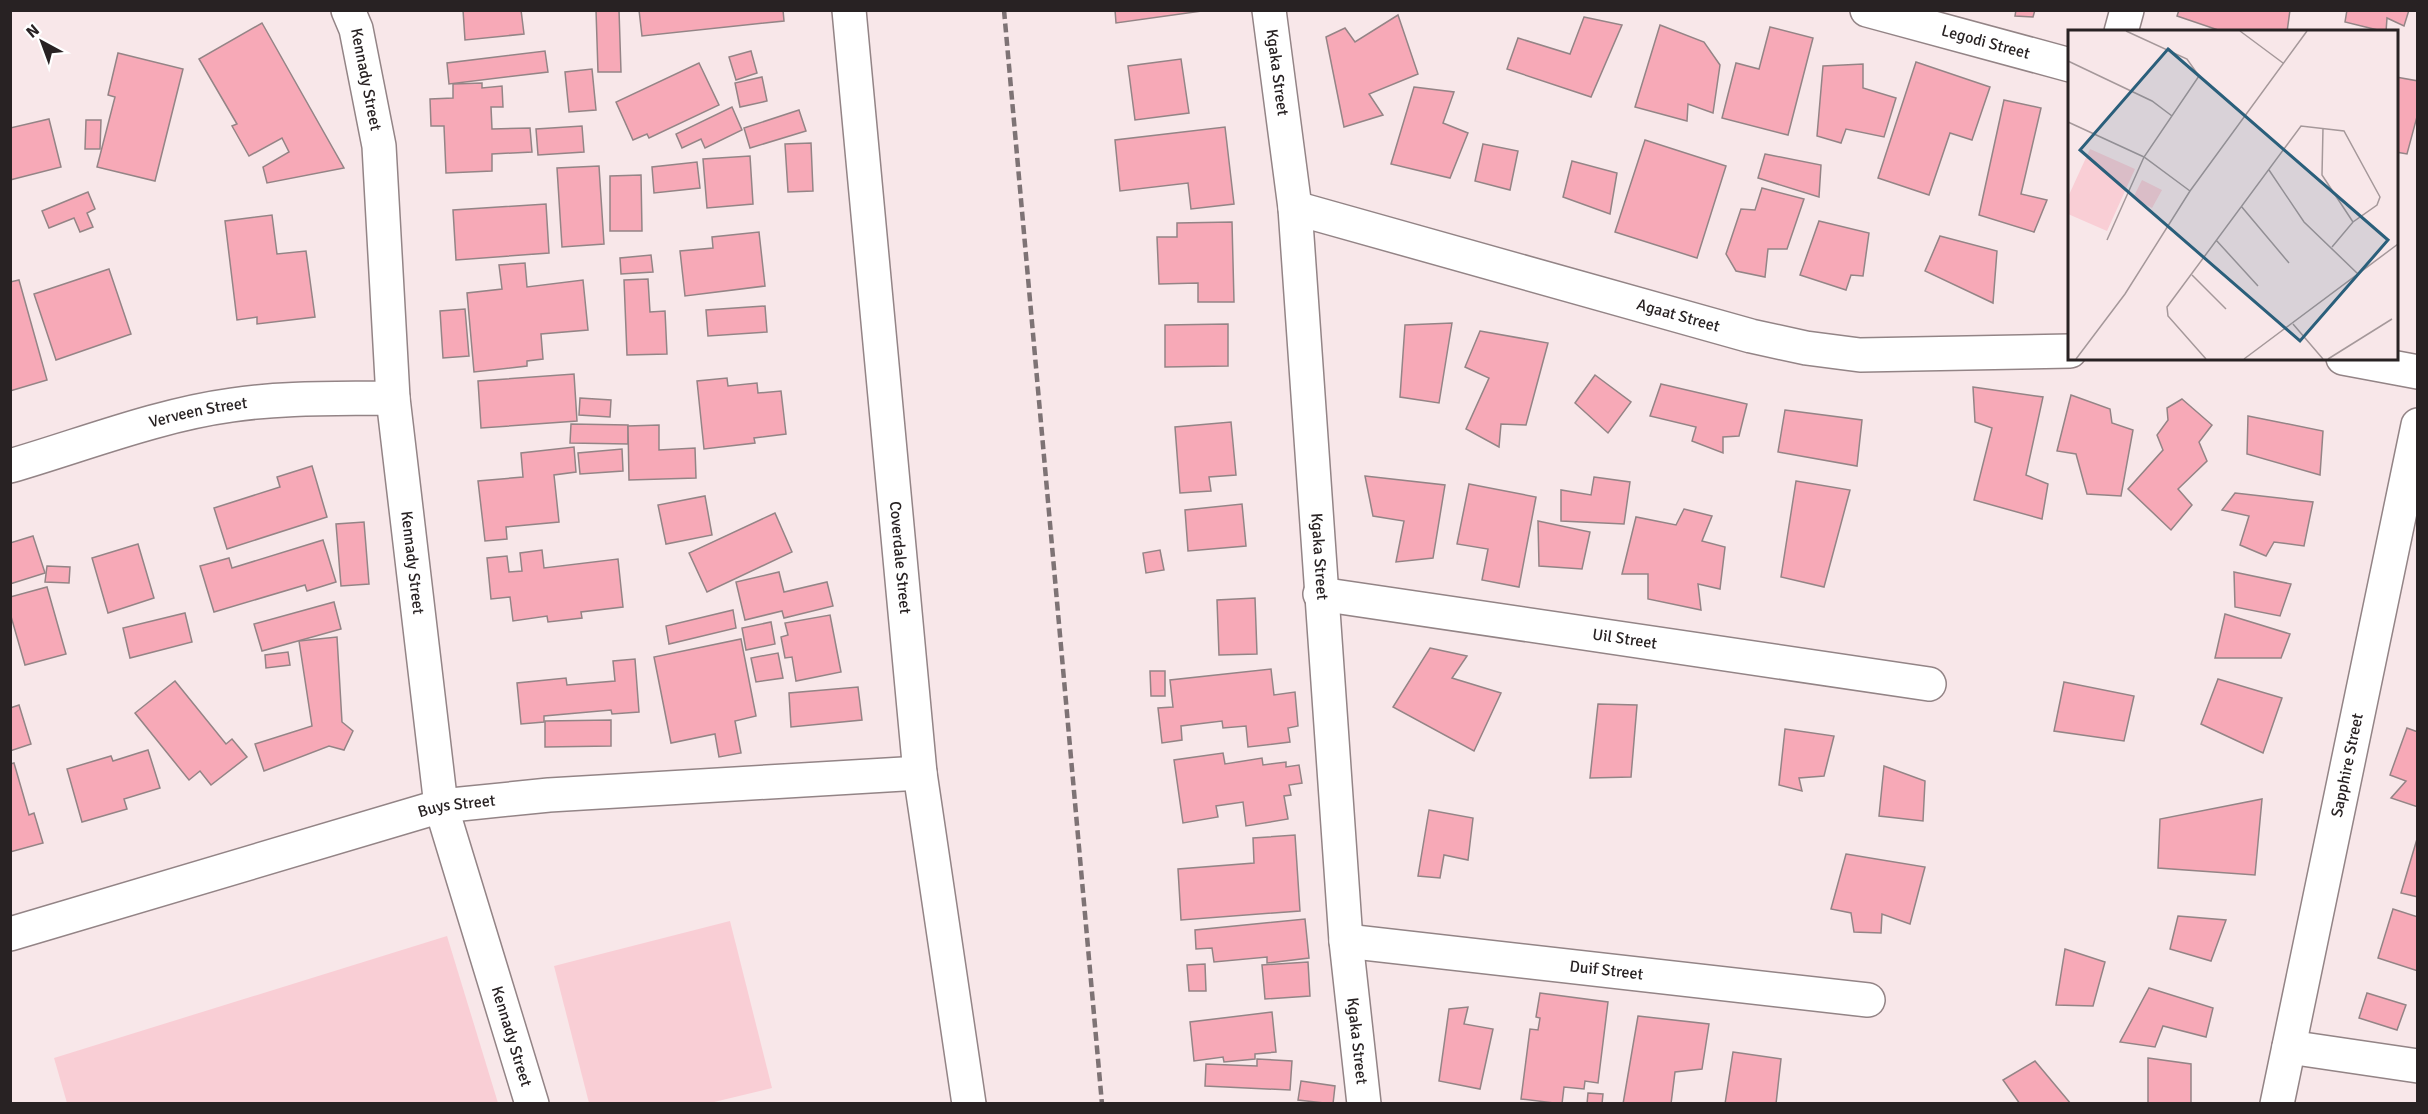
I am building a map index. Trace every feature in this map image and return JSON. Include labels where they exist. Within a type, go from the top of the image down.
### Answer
[{"type":"street","name":"Kennady Street","points":[[348,10],[358,41],[379,146],[393,398],[441,806],[532,1104]]},
{"type":"street","name":"Coverdale Street","points":[[849,10],[920,773],[969,1104]]},
{"type":"street","name":"Kgaka Street","points":[[1269,10],[1295,208],[1320,594],[1346,941],[1364,1104]]},
{"type":"street","name":"Legodi Street","points":[[1867,10],[2068,64]]},
{"type":"street","points":[[2122,30],[2127,10]]},
{"type":"street","name":"Agaat Street","points":[[1295,208],[1751,336],[1806,348],[1860,355],[2068,351]]},
{"type":"street","points":[[2354,360],[2418,372]]},
{"type":"street","name":"Verveen Street","points":[[10,466],[185,414],[231,405],[271,401],[393,398]]},
{"type":"street","name":"Sapphire Street","points":[[2277,1104],[2418,426]]},
{"type":"street","name":"Uil Street","points":[[1320,594],[1929,684]]},
{"type":"street","name":"Buys Street","points":[[10,934],[441,806],[549,795],[920,773]]},
{"type":"street","name":"Duif Street","points":[[1346,941],[1868,1000]]},
{"type":"street","points":[[2289,1047],[2418,1066]]},
{"type":"shaded area","points":[[730,921],[772,1088],[710,1103],[589,1103],[554,966]]},
{"type":"shaded area","points":[[447,936],[498,1103],[67,1103],[54,1058]]},
{"type":"building","points":[[463,10],[521,10],[524,34],[465,40]]},
{"type":"building","points":[[596,10],[619,10],[621,72],[598,72]]},
{"type":"building","points":[[639,10],[783,10],[784,21],[642,36]]},
{"type":"building","points":[[1115,10],[1209,10],[1116,23]]},
{"type":"building","points":[[2016,10],[2035,10],[2033,17],[2015,16]]},
{"type":"building","points":[[2179,10],[2290,10],[2287,30],[2218,30],[2177,16]]},
{"type":"building","points":[[2347,10],[2409,10],[2404,26],[2387,18],[2386,30],[2345,22]]},
{"type":"building","points":[[1398,15],[1418,74],[1369,94],[1383,115],[1344,127],[1326,37],[1345,28],[1355,42]]},
{"type":"building","points":[[1584,17],[1622,25],[1591,97],[1507,69],[1518,38],[1570,54]]},
{"type":"building","points":[[262,23],[344,168],[267,183],[263,167],[289,152],[282,138],[249,156],[232,126],[237,124],[199,59]]},
{"type":"building","points":[[1660,25],[1704,42],[1720,65],[1713,113],[1688,104],[1687,121],[1635,107]]},
{"type":"building","points":[[1770,27],[1813,38],[1788,135],[1722,118],[1736,63],[1759,69]]},
{"type":"building","points":[[545,51],[548,72],[449,84],[447,63]]},
{"type":"building","points":[[751,51],[757,73],[736,80],[729,57]]},
{"type":"building","points":[[118,53],[183,69],[155,181],[97,167],[115,97],[108,95]]},
{"type":"building","points":[[1181,59],[1189,113],[1135,120],[1128,66]]},
{"type":"building","points":[[1916,62],[1990,87],[1972,140],[1950,133],[1929,195],[1878,178]]},
{"type":"building","points":[[699,63],[719,105],[649,138],[647,134],[633,140],[616,102]]},
{"type":"building","points":[[1863,64],[1863,88],[1896,98],[1884,137],[1846,129],[1841,143],[1817,136],[1823,66]]},
{"type":"building","points":[[592,69],[596,110],[569,112],[565,72]]},
{"type":"building","points":[[762,77],[767,101],[740,107],[735,83]]},
{"type":"building","points":[[2398,77],[2418,81],[2418,113],[2407,154],[2398,152]]},
{"type":"building","points":[[482,83],[482,88],[502,86],[503,107],[491,107],[492,129],[530,128],[532,152],[492,154],[492,171],[446,173],[444,126],[431,126],[430,99],[453,98],[453,84]]},
{"type":"building","points":[[1414,87],[1454,92],[1443,123],[1468,133],[1450,178],[1391,164]]},
{"type":"building","points":[[2004,100],[2041,108],[2021,194],[2047,200],[2034,232],[1979,215]]},
{"type":"building","points":[[732,107],[742,130],[705,148],[701,139],[682,148],[676,134]]},
{"type":"building","points":[[799,110],[806,131],[750,148],[744,128]]},
{"type":"building","points":[[49,119],[61,167],[10,180],[10,128]]},
{"type":"building","points":[[86,120],[101,120],[100,149],[85,149]]},
{"type":"building","points":[[582,126],[584,152],[538,155],[536,129]]},
{"type":"building","points":[[1225,127],[1234,204],[1191,209],[1188,183],[1120,191],[1115,140]]},
{"type":"building","points":[[1645,140],[1726,166],[1697,258],[1615,232]]},
{"type":"building","points":[[811,143],[813,191],[788,192],[785,144]]},
{"type":"building","points":[[1483,144],[1518,151],[1510,190],[1475,181]]},
{"type":"building","points":[[1765,154],[1821,165],[1819,197],[1758,178]]},
{"type":"building","points":[[750,156],[753,204],[707,208],[703,159]]},
{"type":"building","points":[[1572,161],[1617,173],[1610,214],[1563,197]]},
{"type":"building","points":[[697,162],[700,188],[654,193],[652,167]]},
{"type":"building","points":[[599,166],[604,244],[562,247],[557,168]]},
{"type":"building","points":[[641,175],[642,231],[610,231],[610,176]]},
{"type":"building","points":[[1762,188],[1804,199],[1787,249],[1768,249],[1765,277],[1736,271],[1726,254],[1741,209],[1755,210]]},
{"type":"building","points":[[88,192],[95,209],[87,213],[93,227],[80,232],[74,218],[49,228],[42,211]]},
{"type":"building","points":[[546,204],[549,253],[456,260],[453,210]]},
{"type":"building","points":[[272,215],[277,254],[306,251],[315,317],[257,324],[257,317],[237,320],[225,221]]},
{"type":"building","points":[[1819,221],[1869,233],[1863,276],[1851,275],[1846,290],[1800,275]]},
{"type":"building","points":[[1232,222],[1234,302],[1198,302],[1198,283],[1159,284],[1157,237],[1177,237],[1177,223]]},
{"type":"building","points":[[759,232],[765,286],[685,296],[680,251],[713,248],[712,237]]},
{"type":"building","points":[[1940,236],[1997,251],[1993,303],[1925,271]]},
{"type":"building","points":[[651,255],[653,272],[621,274],[620,258]]},
{"type":"building","points":[[525,263],[527,287],[583,280],[588,330],[541,334],[543,359],[527,361],[527,366],[474,372],[467,293],[502,289],[499,265]]},
{"type":"building","points":[[109,269],[131,334],[56,360],[34,294]]},
{"type":"building","points":[[648,279],[650,312],[665,311],[667,354],[627,355],[624,280]]},
{"type":"building","points":[[19,280],[47,380],[10,391],[10,282]]},
{"type":"building","points":[[765,306],[767,332],[708,336],[706,310]]},
{"type":"building","points":[[465,309],[469,356],[443,358],[440,311]]},
{"type":"building","points":[[1452,323],[1439,403],[1400,397],[1405,325]]},
{"type":"building","points":[[1228,324],[1228,366],[1165,367],[1165,325]]},
{"type":"building","points":[[1480,331],[1548,343],[1526,425],[1501,424],[1499,447],[1466,429],[1489,378],[1465,367]]},
{"type":"building","points":[[574,374],[577,421],[481,428],[478,381]]},
{"type":"building","points":[[1595,375],[1631,402],[1608,433],[1575,403]]},
{"type":"building","points":[[727,378],[728,386],[757,383],[758,393],[781,391],[786,434],[754,438],[755,443],[704,449],[697,381]]},
{"type":"building","points":[[1661,384],[1747,404],[1739,436],[1723,437],[1723,453],[1692,441],[1696,427],[1650,416]]},
{"type":"building","points":[[1973,387],[2043,397],[2026,475],[2048,484],[2042,519],[1974,500],[1992,428],[1975,422]]},
{"type":"building","points":[[2071,395],[2110,409],[2112,423],[2133,430],[2121,496],[2087,494],[2076,454],[2057,451]]},
{"type":"building","points":[[580,398],[611,400],[610,417],[579,415]]},
{"type":"building","points":[[2182,399],[2212,425],[2199,442],[2207,461],[2178,489],[2192,505],[2171,530],[2128,489],[2163,450],[2157,435],[2168,420],[2167,408]]},
{"type":"building","points":[[1785,410],[1862,420],[1857,466],[1778,452]]},
{"type":"building","points":[[2248,416],[2323,431],[2320,475],[2247,454]]},
{"type":"building","points":[[1231,422],[1236,475],[1209,477],[1211,491],[1180,493],[1175,427]]},
{"type":"building","points":[[571,424],[628,425],[628,444],[570,443]]},
{"type":"building","points":[[659,425],[659,450],[695,448],[696,478],[629,480],[628,426]]},
{"type":"building","points":[[574,447],[576,472],[554,475],[559,522],[506,527],[507,539],[485,541],[478,481],[523,477],[521,453]]},
{"type":"building","points":[[622,449],[623,471],[580,474],[578,453]]},
{"type":"building","points":[[312,466],[327,517],[227,549],[214,508],[280,487],[277,477]]},
{"type":"building","points":[[1365,476],[1445,485],[1433,558],[1396,562],[1404,521],[1373,516]]},
{"type":"building","points":[[1594,477],[1630,482],[1624,524],[1561,521],[1561,490],[1591,495]]},
{"type":"building","points":[[1796,481],[1850,490],[1824,587],[1781,577]]},
{"type":"building","points":[[1469,484],[1536,497],[1519,587],[1482,580],[1488,549],[1457,544]]},
{"type":"building","points":[[2235,493],[2313,502],[2304,546],[2274,542],[2266,556],[2240,545],[2249,516],[2222,510]]},
{"type":"building","points":[[705,496],[712,535],[666,544],[658,505]]},
{"type":"building","points":[[1242,504],[1246,546],[1188,551],[1185,510]]},
{"type":"building","points":[[1684,509],[1712,516],[1702,541],[1725,547],[1720,589],[1698,584],[1701,610],[1648,599],[1648,574],[1622,574],[1636,517],[1676,525]]},
{"type":"building","points":[[775,513],[792,552],[707,592],[689,553]]},
{"type":"building","points":[[1538,521],[1590,532],[1582,569],[1539,566]]},
{"type":"building","points":[[364,522],[369,584],[341,586],[336,524]]},
{"type":"building","points":[[33,536],[45,573],[10,584],[10,543]]},
{"type":"building","points":[[323,540],[336,582],[307,591],[305,585],[214,612],[200,566],[229,558],[232,568]]},
{"type":"building","points":[[138,544],[154,598],[108,613],[92,558]]},
{"type":"building","points":[[542,550],[544,568],[618,559],[623,607],[581,612],[582,618],[548,622],[547,616],[513,621],[510,597],[491,599],[487,558],[507,556],[509,572],[522,571],[520,553]]},
{"type":"building","points":[[1160,550],[1164,570],[1146,573],[1143,553]]},
{"type":"building","points":[[47,566],[70,567],[69,583],[45,582]]},
{"type":"building","points":[[779,572],[784,592],[827,582],[833,606],[784,618],[782,611],[745,620],[736,582]]},
{"type":"building","points":[[2234,572],[2291,584],[2280,616],[2235,607]]},
{"type":"building","points":[[47,587],[66,654],[25,665],[10,613],[10,597]]},
{"type":"building","points":[[1255,598],[1257,654],[1219,655],[1217,600]]},
{"type":"building","points":[[334,602],[341,629],[262,651],[254,624]]},
{"type":"building","points":[[733,610],[736,628],[669,644],[666,626]]},
{"type":"building","points":[[185,613],[192,642],[130,658],[123,628]]},
{"type":"building","points":[[2225,614],[2290,634],[2281,658],[2215,658]]},
{"type":"building","points":[[830,615],[841,672],[796,681],[792,657],[785,658],[781,637],[788,635],[785,623]]},
{"type":"building","points":[[771,622],[775,644],[746,650],[742,628]]},
{"type":"building","points":[[337,637],[342,722],[353,731],[344,750],[329,746],[264,771],[255,744],[312,726],[299,641]]},
{"type":"building","points":[[741,639],[756,716],[735,721],[741,753],[719,757],[715,734],[671,743],[654,657]]},
{"type":"building","points":[[1430,648],[1467,656],[1452,678],[1501,693],[1474,751],[1393,707]]},
{"type":"building","points":[[288,652],[290,665],[266,668],[265,655]]},
{"type":"building","points":[[778,653],[783,678],[756,682],[751,658]]},
{"type":"building","points":[[635,659],[639,712],[612,714],[611,710],[544,716],[544,722],[521,724],[517,683],[566,678],[567,685],[615,681],[613,661]]},
{"type":"building","points":[[1271,669],[1274,695],[1295,692],[1298,726],[1288,728],[1290,742],[1248,747],[1246,726],[1223,728],[1222,721],[1181,726],[1182,740],[1162,743],[1158,708],[1173,707],[1170,680]]},
{"type":"building","points":[[1150,671],[1165,671],[1165,696],[1151,696]]},
{"type":"building","points":[[2218,679],[2282,698],[2263,753],[2201,724]]},
{"type":"building","points":[[175,681],[226,744],[232,739],[247,757],[211,785],[200,771],[189,780],[135,713]]},
{"type":"building","points":[[2064,682],[2134,696],[2124,741],[2054,731]]},
{"type":"building","points":[[858,687],[862,720],[791,727],[789,693]]},
{"type":"building","points":[[1598,704],[1637,705],[1631,777],[1590,778]]},
{"type":"building","points":[[19,705],[31,744],[10,751],[10,708]]},
{"type":"building","points":[[611,720],[611,746],[545,747],[545,721]]},
{"type":"building","points":[[2407,728],[2418,732],[2418,807],[2391,798],[2406,781],[2390,775]]},
{"type":"building","points":[[1785,729],[1834,736],[1824,776],[1799,778],[1802,791],[1779,785]]},
{"type":"building","points":[[148,750],[160,788],[124,799],[127,809],[82,822],[67,769],[111,756],[113,761]]},
{"type":"building","points":[[1223,753],[1225,764],[1262,758],[1263,765],[1286,762],[1286,767],[1299,765],[1302,783],[1289,785],[1291,795],[1284,796],[1288,819],[1246,826],[1243,802],[1216,806],[1218,817],[1183,823],[1174,760]]},
{"type":"building","points":[[14,763],[29,815],[34,813],[43,843],[10,852],[10,764]]},
{"type":"building","points":[[1884,766],[1925,781],[1923,821],[1879,816]]},
{"type":"building","points":[[2262,799],[2255,875],[2158,868],[2160,819]]},
{"type":"building","points":[[1429,810],[1473,818],[1468,860],[1444,855],[1440,878],[1418,876]]},
{"type":"building","points":[[1295,835],[1300,911],[1181,920],[1178,869],[1254,863],[1253,838]]},
{"type":"building","points":[[2418,840],[2418,897],[2401,893]]},
{"type":"building","points":[[1846,854],[1925,867],[1910,924],[1882,914],[1881,933],[1854,932],[1851,913],[1831,909]]},
{"type":"building","points":[[2393,909],[2418,917],[2418,971],[2378,958]]},
{"type":"building","points":[[2178,916],[2226,920],[2211,961],[2170,949]]},
{"type":"building","points":[[1305,919],[1309,958],[1267,963],[1267,957],[1214,962],[1212,948],[1196,949],[1195,930]]},
{"type":"building","points":[[2065,949],[2105,962],[2093,1006],[2056,1005]]},
{"type":"building","points":[[1308,962],[1310,996],[1265,999],[1262,965]]},
{"type":"building","points":[[1205,964],[1206,991],[1189,991],[1187,965]]},
{"type":"building","points":[[2149,988],[2213,1008],[2206,1037],[2163,1026],[2155,1047],[2120,1042]]},
{"type":"building","points":[[1540,993],[1608,1002],[1598,1083],[1585,1081],[1584,1089],[1564,1087],[1562,1104],[1521,1099],[1530,1029],[1538,1030],[1540,1018],[1536,1017]]},
{"type":"building","points":[[2367,993],[2406,1005],[2397,1030],[2359,1018]]},
{"type":"building","points":[[1468,1007],[1464,1024],[1493,1029],[1480,1089],[1439,1081],[1449,1009]]},
{"type":"building","points":[[1272,1012],[1276,1052],[1255,1054],[1255,1059],[1224,1062],[1223,1057],[1194,1061],[1190,1022]]},
{"type":"building","points":[[1638,1016],[1709,1024],[1702,1069],[1675,1072],[1671,1104],[1623,1104]]},
{"type":"building","points":[[1733,1052],[1781,1059],[1776,1104],[1725,1104]]},
{"type":"building","points":[[2148,1058],[2191,1064],[2191,1104],[2148,1104]]},
{"type":"building","points":[[1257,1059],[1292,1061],[1290,1090],[1205,1086],[1206,1064],[1257,1066]]},
{"type":"building","points":[[2035,1061],[2071,1104],[2020,1104],[2003,1080]]},
{"type":"building","points":[[1301,1081],[1335,1086],[1333,1104],[1298,1100]]},
{"type":"building","points":[[1588,1093],[1603,1094],[1602,1104],[1587,1104]]},
{"type":"railway","points":[[1004,10],[1102,1104]]}]
